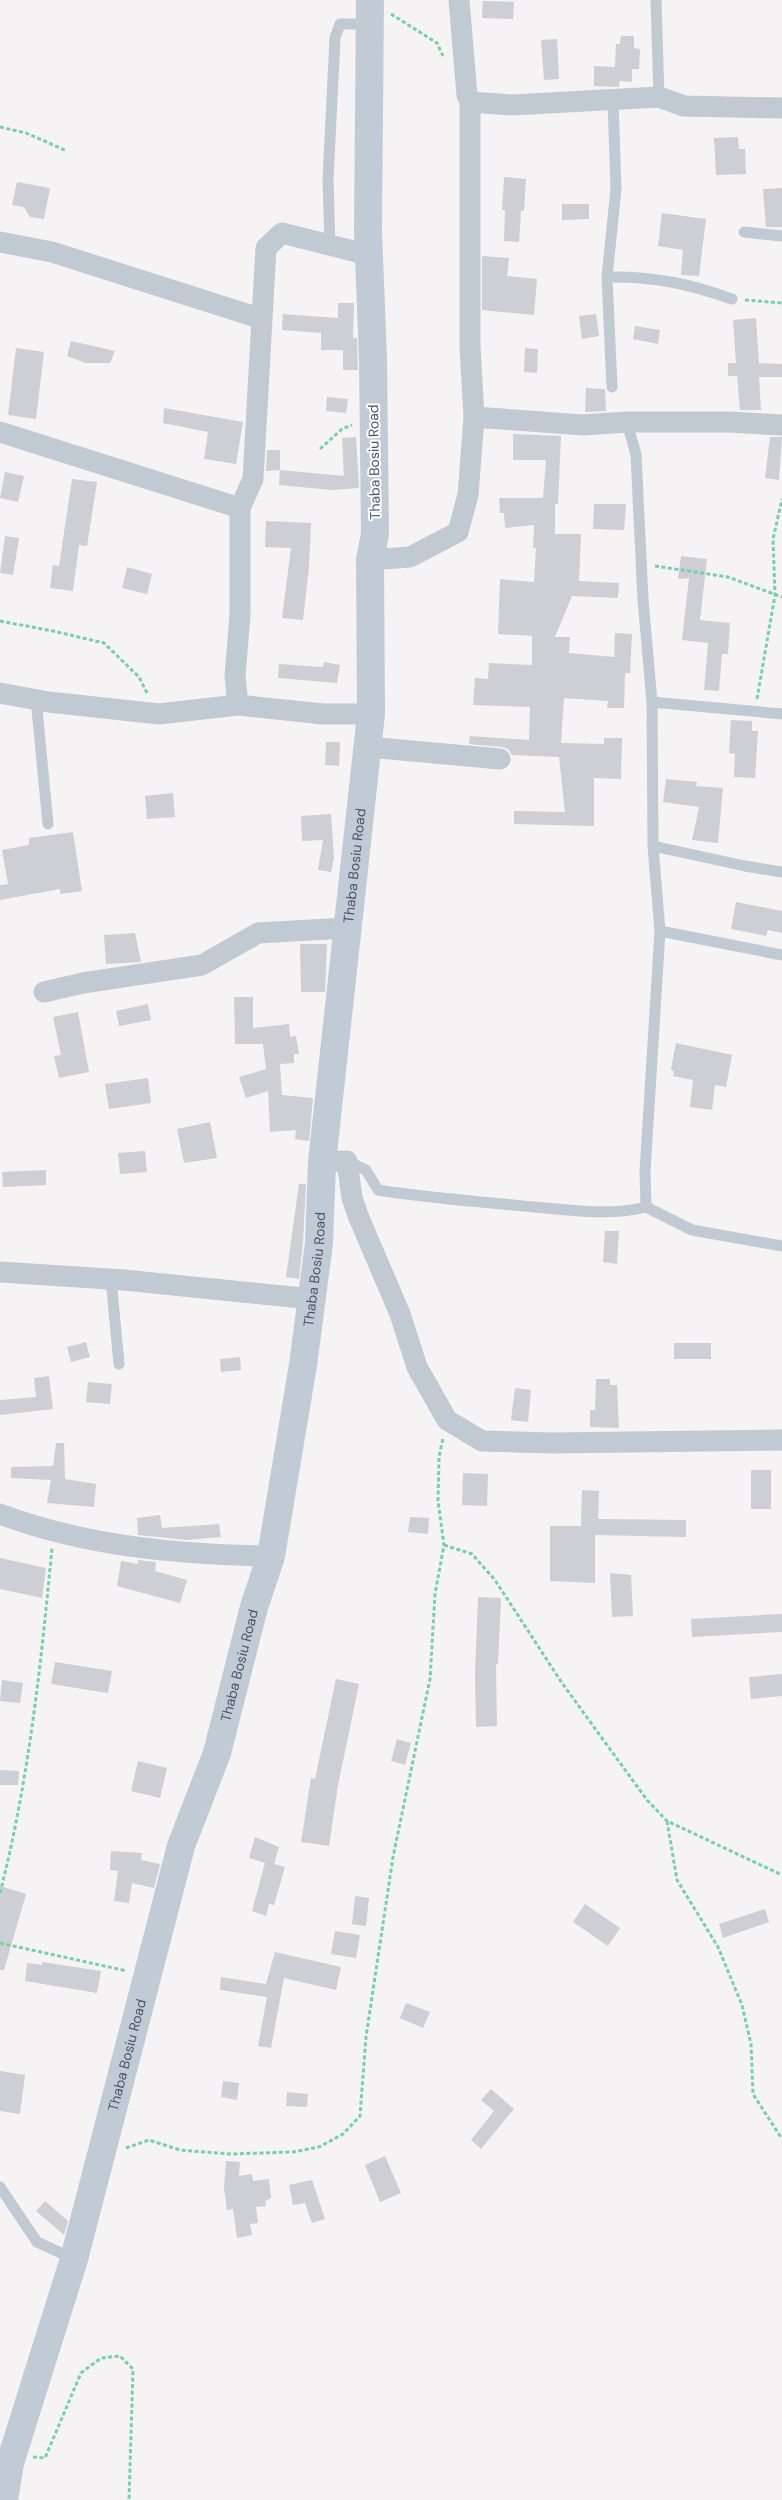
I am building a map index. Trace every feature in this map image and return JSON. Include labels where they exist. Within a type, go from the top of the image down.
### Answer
[{"type":"street","points":[[370,560],[410,557],[458,532],[468,495],[474,417],[470,346],[470,102],[467,95],[459,0]]},
{"type":"street","name":"Thaba Bosiu Road","points":[[4,2500],[13,2454],[74,2259],[99,2156],[181,1846],[217,1753],[254,1607],[271,1556],[303,1365],[319,1243],[335,1161],[346,928],[371,714],[370,560],[375,534],[374,417],[369,255],[376,12]]},
{"type":"street","points":[[470,102],[512,105],[659,98],[684,106],[782,108]]},
{"type":"street","points":[[238,705],[235,676],[240,615],[240,508],[253,479],[266,248],[282,234],[369,255]]},
{"type":"street","points":[[0,242],[52,252],[262,319]]},
{"type":"street","points":[[474,417],[583,425],[627,422],[729,422],[782,425]]},
{"type":"street","points":[[0,432],[240,508]]},
{"type":"street","points":[[0,692],[36,700],[159,714],[238,705],[323,714],[371,714]]},
{"type":"street","points":[[368,747],[500,760]]},
{"type":"street","points":[[44,992],[83,983],[202,965],[258,933],[346,928]]},
{"type":"street","points":[[335,1161],[400,1314],[417,1367],[447,1420],[482,1441],[553,1443],[782,1440]]},
{"type":"street","points":[[0,1272],[111,1279],[312,1298]]},
{"type":"street","points":[[0,1514],[54,1531],[97,1540],[176,1552],[271,1556]]},
{"type":"lane","points":[[656,0],[659,98]]},
{"type":"lane","points":[[330,245],[328,180],[335,38],[340,24],[376,12]]},
{"type":"lane","points":[[612,387],[607,277],[616,189],[613,101]]},
{"type":"lane","points":[[744,232],[782,236]]},
{"type":"lane","points":[[607,277],[639,277],[694,285],[732,299]]},
{"type":"lane","points":[[627,422],[636,455],[641,564],[652,702],[653,846],[660,931],[645,1171],[646,1207]]},
{"type":"lane","points":[[36,700],[48,824]]},
{"type":"lane","points":[[652,702],[782,714]]},
{"type":"lane","points":[[653,846],[782,872]]},
{"type":"lane","points":[[660,931],[782,955]]},
{"type":"lane","points":[[335,1161],[366,1170],[378,1190],[413,1196],[572,1210],[630,1211],[646,1207],[692,1230],[782,1246]]},
{"type":"lane","points":[[111,1279],[119,1364]]},
{"type":"lane","points":[[0,2187],[37,2242],[74,2259]]},
{"type":"path","points":[[376,12],[437,43],[445,60]]},
{"type":"path","points":[[0,127],[26,133],[67,151]]},
{"type":"path","points":[[732,299],[782,303]]},
{"type":"path","points":[[320,449],[342,429],[374,417]]},
{"type":"path","points":[[754,712],[775,595],[773,539],[782,499]]},
{"type":"path","points":[[641,564],[728,577],[782,597]]},
{"type":"path","points":[[0,621],[53,631],[104,644],[139,677],[150,697],[150,713]]},
{"type":"path","points":[[99,2156],[149,2140],[180,2150],[231,2154],[293,2152],[319,2146],[335,2138],[342,2134],[360,2116],[366,2036],[393,1857],[430,1679],[435,1594],[444,1545],[438,1501],[439,1466],[447,1420]]},
{"type":"path","points":[[0,1893],[12,1847],[38,1689],[54,1531]]},
{"type":"path","points":[[444,1545],[472,1554],[495,1580],[562,1683],[647,1800],[667,1821],[782,1875]]},
{"type":"path","points":[[667,1821],[677,1880],[718,1947],[742,2005],[751,2044],[753,2094],[782,2139]]},
{"type":"path","points":[[0,1943],[147,1976]]},
{"type":"path","points":[[13,2454],[45,2458],[81,2373],[101,2358],[120,2356],[133,2369],[129,2500]]},
{"type":"building","points":[[483,1],[514,2],[513,19],[482,18]]},
{"type":"building","points":[[621,36],[634,36],[634,48],[640,49],[639,69],[632,69],[632,82],[619,81],[619,87],[594,86],[594,66],[615,67],[616,44],[620,44]]},
{"type":"building","points":[[557,39],[559,79],[544,80],[541,40]]},
{"type":"building","points":[[738,137],[739,149],[745,149],[746,174],[716,175],[714,138]]},
{"type":"building","points":[[504,177],[526,179],[524,211],[521,211],[519,242],[504,241],[505,210],[502,210]]},
{"type":"building","points":[[17,182],[50,188],[44,219],[30,217],[24,207],[12,205]]},
{"type":"building","points":[[782,188],[782,227],[766,227],[763,189]]},
{"type":"building","points":[[562,204],[589,204],[589,219],[562,220]]},
{"type":"building","points":[[662,213],[706,219],[699,276],[681,275],[683,250],[658,246]]},
{"type":"building","points":[[482,256],[509,258],[507,276],[537,279],[534,315],[482,310]]},
{"type":"building","points":[[338,303],[354,303],[353,338],[357,338],[358,370],[343,370],[343,350],[321,350],[321,333],[282,330],[283,314],[338,318]]},
{"type":"building","points":[[596,314],[599,336],[582,339],[579,316]]},
{"type":"building","points":[[756,318],[759,363],[782,364],[782,377],[759,377],[761,410],[740,410],[737,376],[728,376],[728,363],[736,363],[733,320]]},
{"type":"building","points":[[635,326],[660,330],[658,344],[633,339]]},
{"type":"building","points":[[71,341],[115,351],[110,363],[85,363],[67,356]]},
{"type":"building","points":[[16,348],[44,352],[36,419],[8,415]]},
{"type":"building","points":[[525,348],[538,349],[537,373],[524,372]]},
{"type":"building","points":[[586,388],[605,389],[606,411],[585,412]]},
{"type":"building","points":[[327,397],[348,399],[346,413],[326,411]]},
{"type":"building","points":[[164,408],[243,422],[236,464],[204,459],[208,432],[163,423]]},
{"type":"building","points":[[513,434],[561,436],[558,504],[555,504],[555,534],[581,534],[579,581],[619,583],[618,598],[572,596],[555,637],[570,637],[569,653],[614,657],[615,633],[632,634],[630,673],[625,673],[624,708],[607,708],[608,701],[564,698],[561,743],[604,744],[604,738],[622,738],[621,779],[594,778],[594,826],[514,824],[514,811],[565,812],[559,757],[512,755],[508,749],[502,747],[469,744],[470,736],[529,740],[530,707],[473,705],[475,678],[488,679],[489,663],[532,665],[532,636],[498,634],[500,579],[534,582],[536,548],[533,548],[534,525],[505,528],[504,513],[500,513],[499,498],[543,498],[546,460],[513,460]]},
{"type":"building","points":[[356,437],[359,488],[332,490],[279,485],[280,470],[344,476],[342,438]]},
{"type":"building","points":[[770,437],[782,437],[779,480],[765,478]]},
{"type":"building","points":[[267,450],[280,450],[280,470],[266,471]]},
{"type":"building","points":[[5,472],[24,476],[18,502],[0,498]]},
{"type":"building","points":[[72,479],[97,482],[87,546],[79,545],[73,591],[50,588],[53,565],[59,566]]},
{"type":"building","points":[[594,504],[626,504],[624,530],[593,529]]},
{"type":"building","points":[[266,521],[311,523],[309,567],[303,620],[282,618],[291,548],[265,547]]},
{"type":"building","points":[[5,536],[19,538],[13,575],[0,573]]},
{"type":"building","points":[[681,556],[707,559],[700,620],[730,623],[728,654],[722,654],[719,691],[704,690],[708,643],[682,640],[689,578],[678,579]]},
{"type":"building","points":[[127,567],[152,574],[147,594],[122,588]]},
{"type":"building","points":[[324,662],[340,665],[337,683],[278,678],[279,664],[323,667]]},
{"type":"building","points":[[731,720],[752,721],[752,731],[758,731],[755,778],[734,777],[735,754],[729,753]]},
{"type":"building","points":[[326,742],[340,742],[339,766],[325,765]]},
{"type":"building","points":[[666,779],[697,782],[696,786],[723,788],[718,843],[692,840],[699,807],[663,802]]},
{"type":"building","points":[[173,793],[175,817],[147,819],[145,796]]},
{"type":"building","points":[[331,814],[334,858],[331,872],[318,870],[323,840],[302,841],[301,816]]},
{"type":"building","points":[[73,832],[82,891],[60,894],[60,889],[0,900],[0,885],[8,884],[2,850],[29,845],[29,838]]},
{"type":"building","points":[[736,902],[782,911],[782,933],[768,930],[766,936],[731,929]]},
{"type":"building","points":[[135,933],[141,962],[106,964],[104,935]]},
{"type":"building","points":[[300,944],[327,944],[325,992],[301,992]]},
{"type":"building","points":[[234,997],[253,997],[253,1028],[289,1024],[290,1037],[296,1036],[299,1054],[294,1054],[294,1063],[280,1064],[282,1095],[313,1098],[309,1141],[295,1139],[296,1130],[270,1132],[268,1091],[246,1098],[239,1077],[266,1069],[263,1044],[235,1044]]},
{"type":"building","points":[[148,1004],[151,1020],[119,1026],[116,1011]]},
{"type":"building","points":[[78,1012],[89,1072],[59,1078],[54,1056],[61,1055],[53,1017]]},
{"type":"building","points":[[676,1043],[732,1055],[726,1087],[715,1085],[712,1110],[690,1107],[693,1080],[673,1076],[674,1072],[671,1069]]},
{"type":"building","points":[[148,1078],[151,1103],[109,1109],[105,1084]]},
{"type":"building","points":[[210,1122],[217,1158],[184,1163],[177,1129]]},
{"type":"building","points":[[145,1151],[147,1172],[120,1174],[118,1153]]},
{"type":"building","points":[[46,1170],[46,1185],[3,1187],[2,1172]]},
{"type":"building","points":[[299,1184],[306,1184],[299,1279],[286,1277]]},
{"type":"building","points":[[605,1231],[619,1231],[617,1264],[603,1262]]},
{"type":"building","points":[[86,1342],[90,1357],[71,1362],[67,1347]]},
{"type":"building","points":[[674,1343],[711,1343],[711,1359],[674,1359]]},
{"type":"building","points":[[240,1357],[241,1370],[221,1372],[220,1359]]},
{"type":"building","points":[[49,1376],[53,1409],[0,1415],[0,1400],[36,1397],[34,1378]]},
{"type":"building","points":[[596,1379],[610,1379],[610,1385],[617,1385],[619,1428],[590,1427],[590,1410],[595,1410]]},
{"type":"building","points":[[88,1382],[112,1384],[110,1404],[86,1402]]},
{"type":"building","points":[[515,1388],[531,1390],[528,1422],[511,1420]]},
{"type":"building","points":[[56,1443],[64,1443],[65,1479],[96,1484],[94,1507],[47,1503],[51,1480],[11,1478],[11,1467],[53,1466]]},
{"type":"building","points":[[751,1470],[771,1470],[771,1509],[751,1509]]},
{"type":"building","points":[[463,1473],[488,1474],[487,1506],[462,1505]]},
{"type":"building","points":[[582,1490],[599,1491],[598,1519],[686,1520],[686,1537],[595,1535],[595,1583],[550,1581],[550,1526],[581,1526]]},
{"type":"building","points":[[160,1515],[162,1528],[219,1524],[221,1537],[187,1540],[138,1535],[137,1518]]},
{"type":"building","points":[[410,1517],[429,1518],[428,1534],[408,1532]]},
{"type":"building","points":[[0,1558],[46,1568],[42,1598],[0,1589]]},
{"type":"building","points":[[138,1560],[156,1562],[155,1571],[187,1580],[180,1603],[117,1586],[121,1561],[138,1564]]},
{"type":"building","points":[[610,1573],[631,1575],[633,1616],[612,1617]]},
{"type":"building","points":[[478,1597],[501,1598],[498,1664],[496,1664],[497,1726],[476,1727],[475,1674]]},
{"type":"building","points":[[782,1614],[782,1632],[692,1637],[691,1619]]},
{"type":"building","points":[[55,1662],[112,1671],[108,1693],[51,1684]]},
{"type":"building","points":[[782,1674],[782,1696],[751,1699],[749,1677]]},
{"type":"building","points":[[336,1679],[359,1684],[338,1785],[329,1846],[301,1842],[311,1778],[315,1779]]},
{"type":"building","points":[[2,1680],[23,1683],[20,1703],[0,1701]]},
{"type":"building","points":[[397,1739],[411,1743],[405,1765],[391,1761]]},
{"type":"building","points":[[138,1761],[167,1768],[160,1798],[131,1791]]},
{"type":"building","points":[[0,1770],[19,1771],[18,1785],[0,1785]]},
{"type":"building","points":[[255,1837],[279,1847],[274,1864],[285,1867],[274,1905],[269,1904],[266,1916],[252,1911],[265,1863],[249,1858]]},
{"type":"building","points":[[111,1851],[142,1853],[141,1860],[160,1864],[154,1888],[132,1883],[129,1903],[114,1901],[118,1871],[110,1870]]},
{"type":"building","points":[[0,1886],[26,1894],[4,1970],[0,1970]]},
{"type":"building","points":[[355,1896],[369,1898],[366,1926],[352,1924]]},
{"type":"building","points":[[585,1904],[620,1928],[608,1946],[573,1922]]},
{"type":"building","points":[[765,1909],[769,1922],[723,1938],[719,1924]]},
{"type":"building","points":[[335,1931],[360,1935],[356,1958],[331,1954]]},
{"type":"building","points":[[275,1952],[341,1967],[336,1990],[284,1978],[271,2048],[258,2046],[267,1997],[220,1990],[221,1977],[266,1984]]},
{"type":"building","points":[[42,1962],[101,1971],[97,1993],[25,1981],[27,1963],[42,1965]]},
{"type":"building","points":[[406,2003],[430,2012],[423,2028],[400,2018]]},
{"type":"building","points":[[0,2071],[25,2075],[20,2114],[0,2111]]},
{"type":"building","points":[[223,2081],[239,2083],[237,2100],[221,2097]]},
{"type":"building","points":[[491,2089],[514,2109],[481,2149],[471,2140],[494,2111],[481,2100]]},
{"type":"building","points":[[287,2092],[308,2094],[307,2107],[286,2106]]},
{"type":"building","points":[[385,2156],[401,2193],[380,2202],[365,2165]]},
{"type":"building","points":[[226,2161],[240,2162],[239,2176],[252,2174],[253,2181],[269,2179],[271,2198],[265,2201],[266,2206],[256,2207],[258,2223],[250,2224],[252,2235],[237,2238],[233,2209],[227,2210],[224,2188]]},
{"type":"building","points":[[312,2180],[325,2219],[312,2223],[305,2203],[293,2205],[289,2185]]},
{"type":"building","points":[[45,2201],[68,2221],[64,2235],[36,2211]]}]
